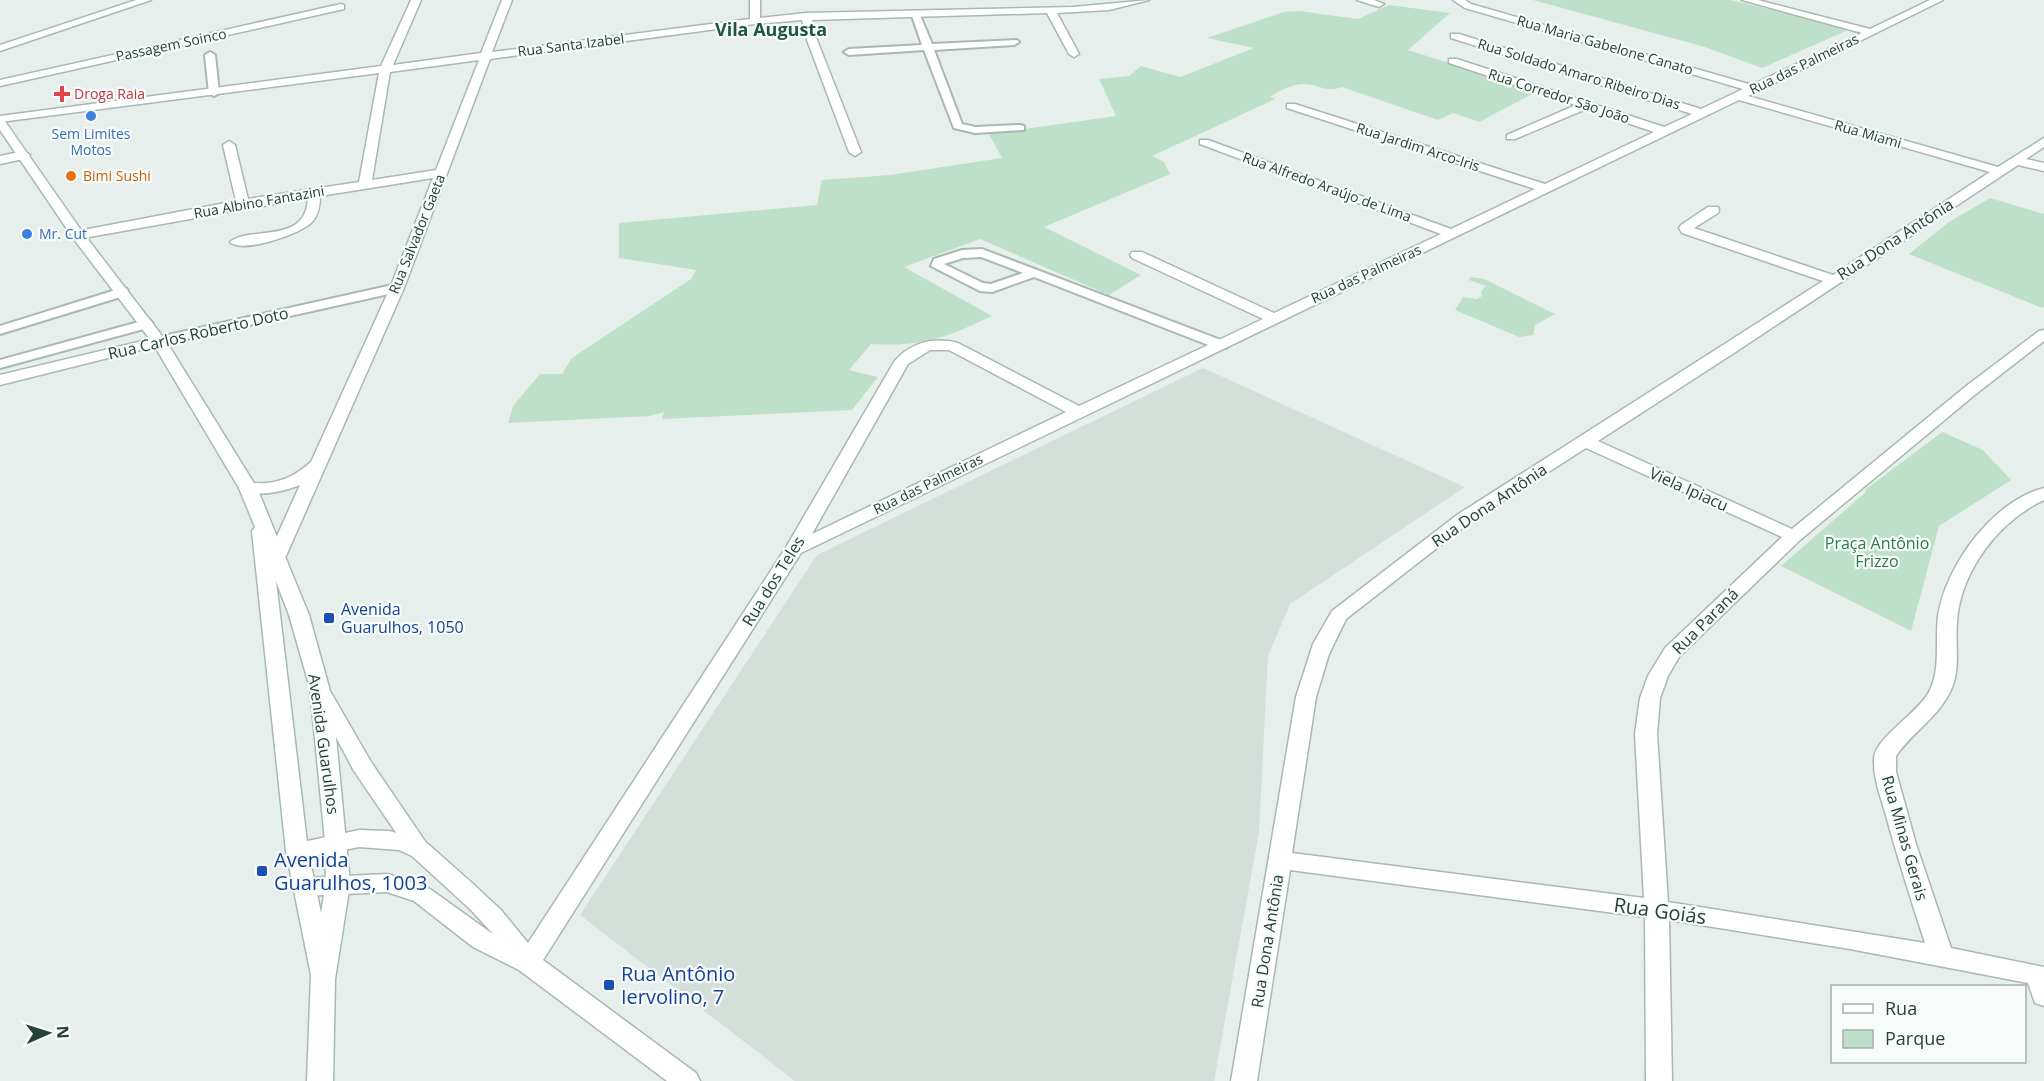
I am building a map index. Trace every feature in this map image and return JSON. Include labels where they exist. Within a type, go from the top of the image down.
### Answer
[{"type":"street","points":[[0,48],[146,0]]},
{"type":"street","points":[[365,185],[384,70],[416,0]]},
{"type":"street","name":"Rua Salvador Gaeta","points":[[277,556],[397,288],[488,56],[507,0]]},
{"type":"street","points":[[755,0],[755,21]]},
{"type":"street","points":[[994,0],[999,11]]},
{"type":"street","name":"Rua Santa Izabel","points":[[0,120],[755,21],[806,16],[1050,10],[1104,7],[1144,0]]},
{"type":"street","points":[[1362,0],[1379,4]]},
{"type":"street","name":"Rua Maria Gabelone Canato","points":[[1458,0],[1468,6],[1753,89]]},
{"type":"street","points":[[1747,0],[1871,32]]},
{"type":"street","points":[[1910,0],[1926,4]]},
{"type":"street","name":"Rua das Palmeiras","points":[[794,549],[1938,0]]},
{"type":"street","name":"Passagem Soinco","points":[[0,83],[341,7]]},
{"type":"street","points":[[1050,10],[1074,54]]},
{"type":"street","points":[[806,16],[812,40],[855,152]]},
{"type":"street","name":"Rua Soldado Amaro Ribeiro Dias","points":[[1455,36],[1702,113]]},
{"type":"street","name":"Rua Corredor São João","points":[[1453,61],[1664,131]]},
{"type":"street","name":"Rua Miami","points":[[1737,96],[1998,171]]},
{"type":"street","points":[[1511,137],[1586,105]]},
{"type":"street","name":"Rua Jardim Arco-Iris","points":[[1291,106],[1546,188]]},
{"type":"street","name":"Avenida Guarulhos","points":[[0,120],[78,235],[159,341],[248,488],[299,615],[320,687],[336,841],[338,884],[323,979],[320,1081]]},
{"type":"street","name":"Rua Alfredo Araújo de Lima","points":[[1204,142],[1451,233]]},
{"type":"street","name":"Rua Dona Antônia","points":[[1244,1081],[1306,697],[1316,657],[1326,634],[1340,615],[1463,519],[1732,348],[2044,142]]},
{"type":"street","points":[[229,145],[243,204]]},
{"type":"street","points":[[0,160],[24,155]]},
{"type":"street","points":[[2017,161],[2044,167]]},
{"type":"street","name":"Rua Albino Fantazini","points":[[78,235],[243,204],[442,174]]},
{"type":"street","points":[[237,242],[285,234],[298,229],[314,211],[314,193]]},
{"type":"street","points":[[1713,210],[1687,225],[1687,230],[1833,280]]},
{"type":"street","points":[[1137,255],[1273,318]]},
{"type":"street","name":"Rua Paraná","points":[[1659,1081],[1657,910],[1646,734],[1650,698],[1658,676],[1672,653],[1794,536],[1971,390],[2044,334]]},
{"type":"street","name":"Rua Carlos Roberto Doto","points":[[0,380],[159,341]]},
{"type":"street","name":"Rua dos Teles","points":[[528,963],[794,549],[902,362],[920,348],[930,344],[953,346],[1078,412]]},
{"type":"street","name":"Viela Ipiacu","points":[[1585,441],[1794,536]]},
{"type":"street","points":[[248,488],[268,488],[288,483],[306,475],[318,465]]},
{"type":"street","name":"Rua Minas Gerais","points":[[1941,955],[1905,844],[1885,772],[1885,755],[1890,747],[1933,704],[1944,683],[1948,614],[1953,596],[1969,564],[2001,519],[2019,505],[2044,493]]},
{"type":"street","name":"Avenida Guarulhos","points":[[260,517],[264,571],[297,851],[323,979]]},
{"type":"street","points":[[320,687],[362,766],[420,850],[500,924],[516,941],[528,963]]},
{"type":"street","points":[[297,851],[336,841],[385,838],[398,840],[420,850]]},
{"type":"street","name":"Rua Goiás","points":[[1281,860],[1657,910],[1941,955],[2041,986]]},
{"type":"street","points":[[303,887],[371,882],[405,887],[422,895],[482,940],[528,963],[687,1081]]},
{"type":"lane","points":[[915,13],[958,126],[975,130],[1020,128]]},
{"type":"lane","points":[[849,52],[1014,42]]},
{"type":"lane","points":[[210,55],[214,93]]},
{"type":"lane","points":[[1032,274],[992,288],[980,286],[937,266],[938,262],[962,254],[982,253],[1221,345]]},
{"type":"lane","points":[[0,318],[118,287]]},
{"type":"lane","points":[[0,330],[118,287]]},
{"type":"lane","name":"Rua Carlos Roberto Doto","points":[[159,341],[397,288]]},
{"type":"lane","points":[[0,364],[146,324]]},
{"type":"shaded area","points":[[1203,368],[1465,487],[1290,604],[1268,656],[1259,832],[1214,1081],[795,1081],[580,915],[817,555]]},
{"type":"green space","points":[[1533,0],[1730,0],[1850,29],[1762,68],[1705,47]]},
{"type":"green space","points":[[1389,5],[1450,13],[1408,50],[1538,91],[1479,122],[1453,113],[1438,120],[1342,87],[1327,89],[1301,84],[1282,90],[1270,97],[1275,99],[1152,156],[1164,162],[1170,174],[1044,227],[1141,275],[1109,295],[980,239],[904,267],[992,316],[934,339],[906,344],[871,344],[849,370],[878,377],[852,410],[662,419],[664,412],[650,416],[508,423],[513,406],[540,374],[562,374],[572,358],[691,279],[696,270],[619,258],[619,223],[817,205],[822,180],[890,175],[1002,158],[989,134],[1116,116],[1099,79],[1129,76],[1141,66],[1180,77],[1254,48],[1207,38],[1284,12],[1299,11],[1358,19]]},
{"type":"green space","points":[[1990,198],[2044,214],[2044,307],[2042,308],[1909,254],[1949,222]]},
{"type":"green space","points":[[1471,277],[1484,279],[1555,314],[1535,325],[1533,335],[1519,337],[1455,310],[1463,297],[1477,299],[1482,296],[1481,291],[1486,286],[1469,280]]},
{"type":"green space","name":"Praça Antônio Frizzo","points":[[1942,432],[1983,450],[2011,480],[1939,526],[1911,631],[1781,566],[1866,492],[1865,490]]},
{"type":"place","name":"Droga Raia","points":[[62,94]]},
{"type":"place","name":"Sem Limites Motos","points":[[91,116]]},
{"type":"place","name":"Bimi Sushi","points":[[71,176]]},
{"type":"place","name":"Mr. Cut","points":[[27,234]]},
{"type":"place","name":"Avenida Guarulhos, 1050","points":[[329,618]]},
{"type":"place","name":"Avenida Guarulhos, 1003","points":[[262,871]]},
{"type":"place","name":"Rua Antônio Iervolino, 7","points":[[609,985]]},
{"type":"district","name":"Vila Augusta","points":[[771,30]]}]
